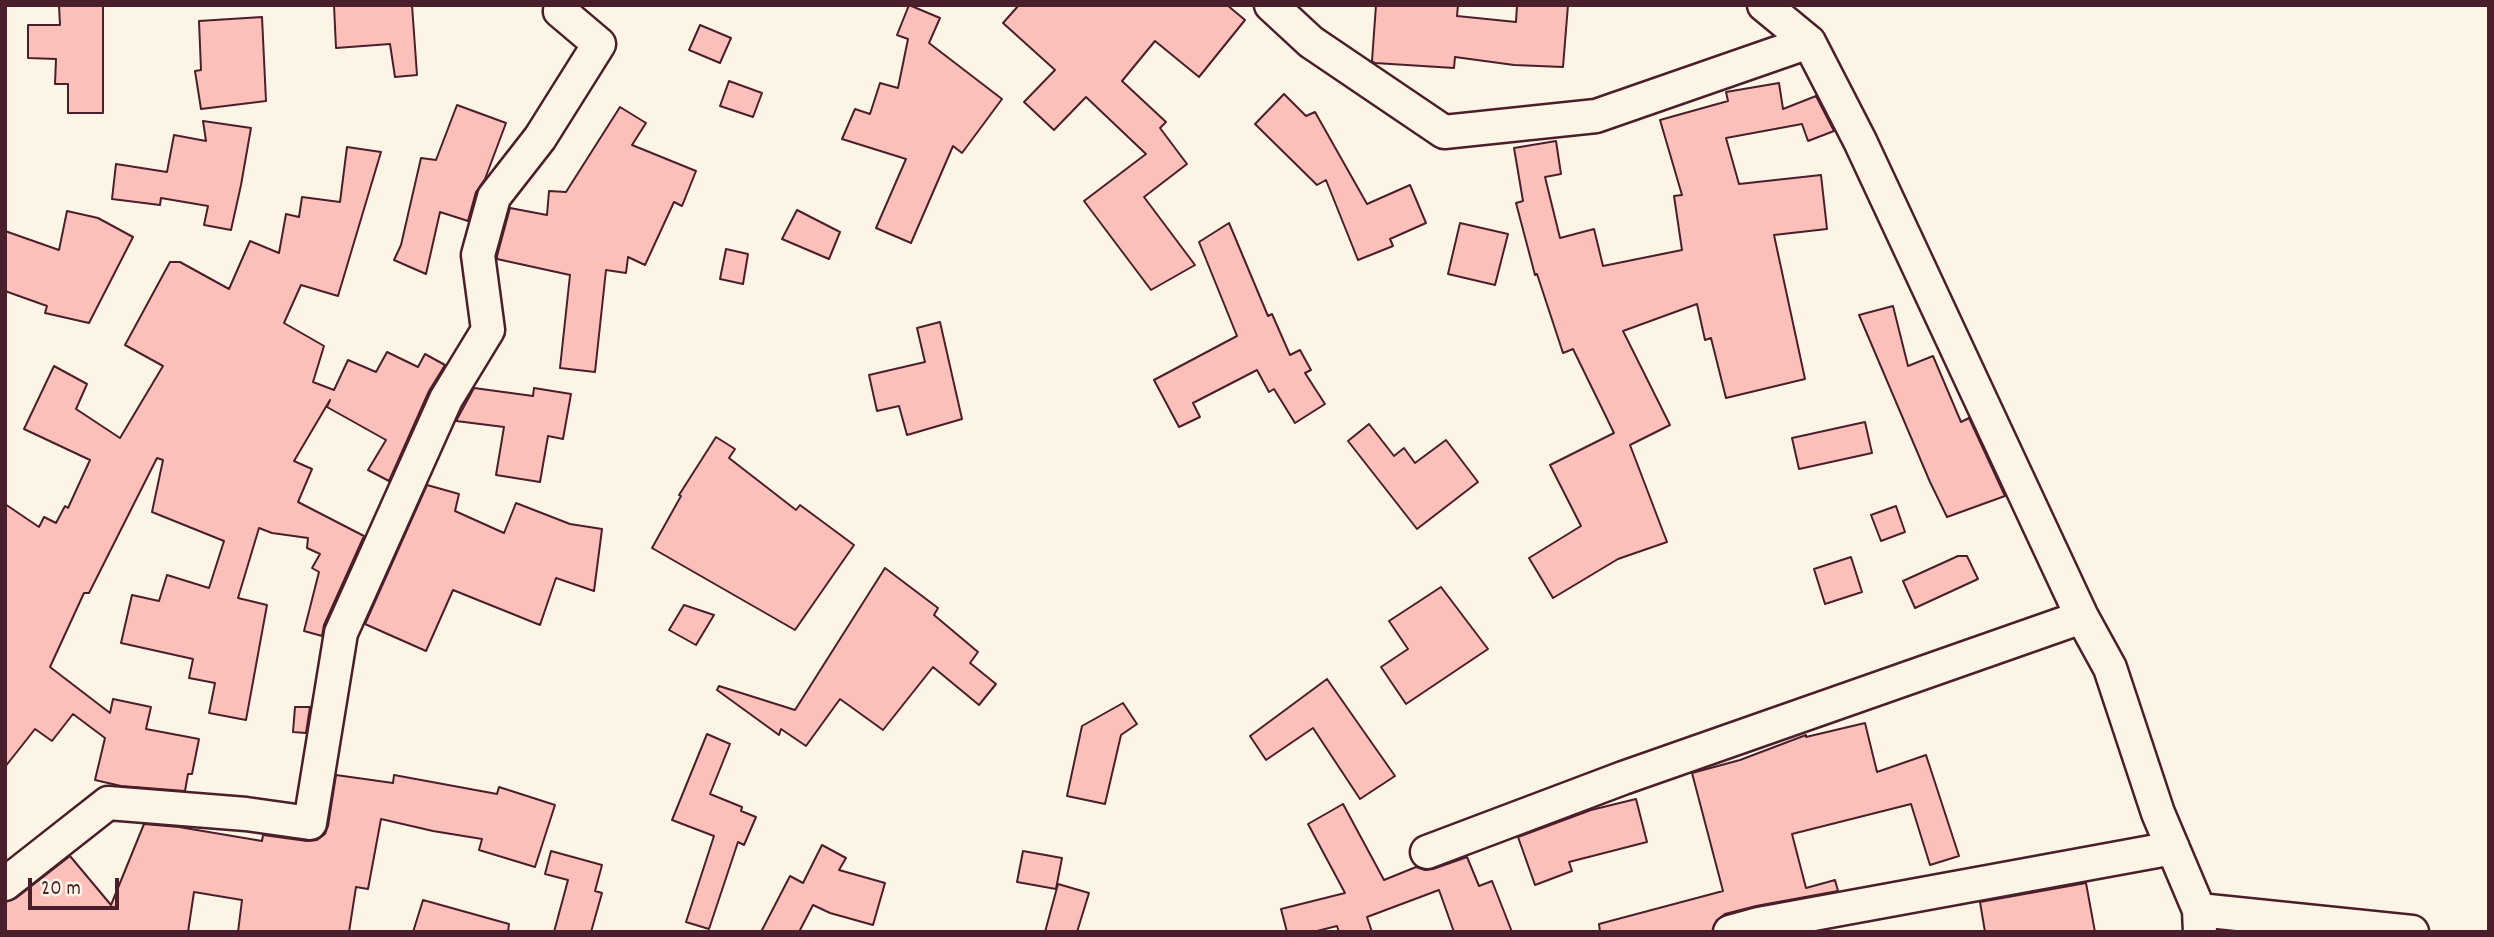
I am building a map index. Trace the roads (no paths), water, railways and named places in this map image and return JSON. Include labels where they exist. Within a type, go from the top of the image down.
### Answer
[{"type":"street","points":[[5,884],[108,803],[246,814],[310,823],[341,633],[446,399],[488,330],[478,255],[494,197],[540,138],[599,44],[560,11],[561,5]]},
{"type":"street","points":[[1271,5],[1311,42],[1444,132],[1597,116],[1809,42]]},
{"type":"street","points":[[1764,5],[1809,42],[1860,142],[2082,617],[2110,668],[2158,813],[2200,921],[2413,932]]},
{"type":"street","points":[[1427,852],[1622,778],[2082,617]]},
{"type":"street","points":[[1730,932],[1759,924],[2173,848]]}]
